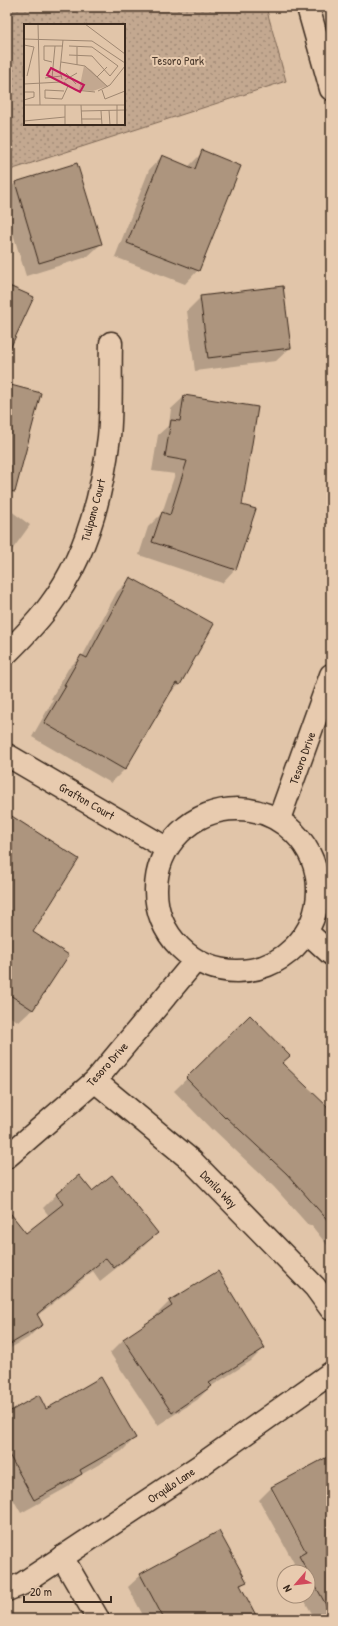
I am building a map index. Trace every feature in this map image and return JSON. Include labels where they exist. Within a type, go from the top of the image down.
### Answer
[{"type":"street","points":[[308,7],[331,89]]},
{"type":"street","name":"Tulipano Court","points":[[7,653],[50,605],[70,573],[86,539],[101,486],[109,436],[111,343]]},
{"type":"street","name":"Tesoro Drive","points":[[279,819],[331,675]]},
{"type":"street","name":"Grafton Court","points":[[7,755],[166,848]]},
{"type":"street","points":[[250,809],[279,819],[300,837],[317,870],[318,905],[308,933],[287,956],[257,970],[224,972],[195,961],[173,941],[158,910],[156,881],[166,848],[190,822],[216,810],[250,809]]},
{"type":"street","points":[[308,933],[331,954]]},
{"type":"street","name":"Tesoro Drive","points":[[7,1157],[95,1081],[195,961]]},
{"type":"street","name":"Danilo Way","points":[[95,1081],[192,1161],[315,1287],[331,1310]]},
{"type":"street","name":"Orqullo Lane","points":[[7,1590],[22,1584],[198,1467],[331,1373]]},
{"type":"street","points":[[62,1557],[98,1619]]},
{"type":"green space","name":"Tesoro Park","points":[[7,7],[266,7],[286,81],[7,171]]},
{"type":"building","points":[[202,150],[241,166],[199,271],[127,243],[162,155],[195,169]]},
{"type":"building","points":[[77,163],[102,244],[39,263],[15,182]]},
{"type":"building","points":[[7,285],[34,297],[7,355]]},
{"type":"building","points":[[283,286],[291,348],[208,358],[200,296]]},
{"type":"building","points":[[7,384],[41,393],[15,492],[7,491]]},
{"type":"building","points":[[184,395],[258,407],[242,505],[256,509],[236,570],[152,542],[162,512],[170,515],[187,461],[165,457],[171,420],[180,421]]},
{"type":"building","points":[[130,577],[214,624],[180,685],[176,683],[125,770],[44,723],[66,686],[64,685],[81,655],[87,658]]},
{"type":"building","points":[[7,813],[79,859],[33,932],[69,955],[33,1010],[7,993]]},
{"type":"building","points":[[250,1015],[290,1056],[282,1063],[331,1110],[331,1224],[287,1174],[226,1117],[225,1118],[186,1078]]},
{"type":"building","points":[[79,1175],[92,1191],[112,1175],[158,1233],[114,1268],[106,1258],[37,1314],[43,1325],[7,1346],[7,1209],[26,1233],[63,1204],[56,1194]]},
{"type":"building","points":[[218,1271],[265,1348],[209,1383],[212,1386],[172,1413],[123,1339],[172,1306],[169,1301]]},
{"type":"building","points":[[101,1377],[136,1438],[80,1470],[82,1474],[34,1500],[7,1451],[7,1413],[39,1395],[46,1409]]},
{"type":"building","points":[[331,1455],[331,1614],[316,1587],[316,1564],[303,1564],[299,1556],[306,1552],[271,1487]]},
{"type":"building","points":[[219,1531],[247,1582],[240,1585],[258,1619],[164,1619],[140,1574]]}]
